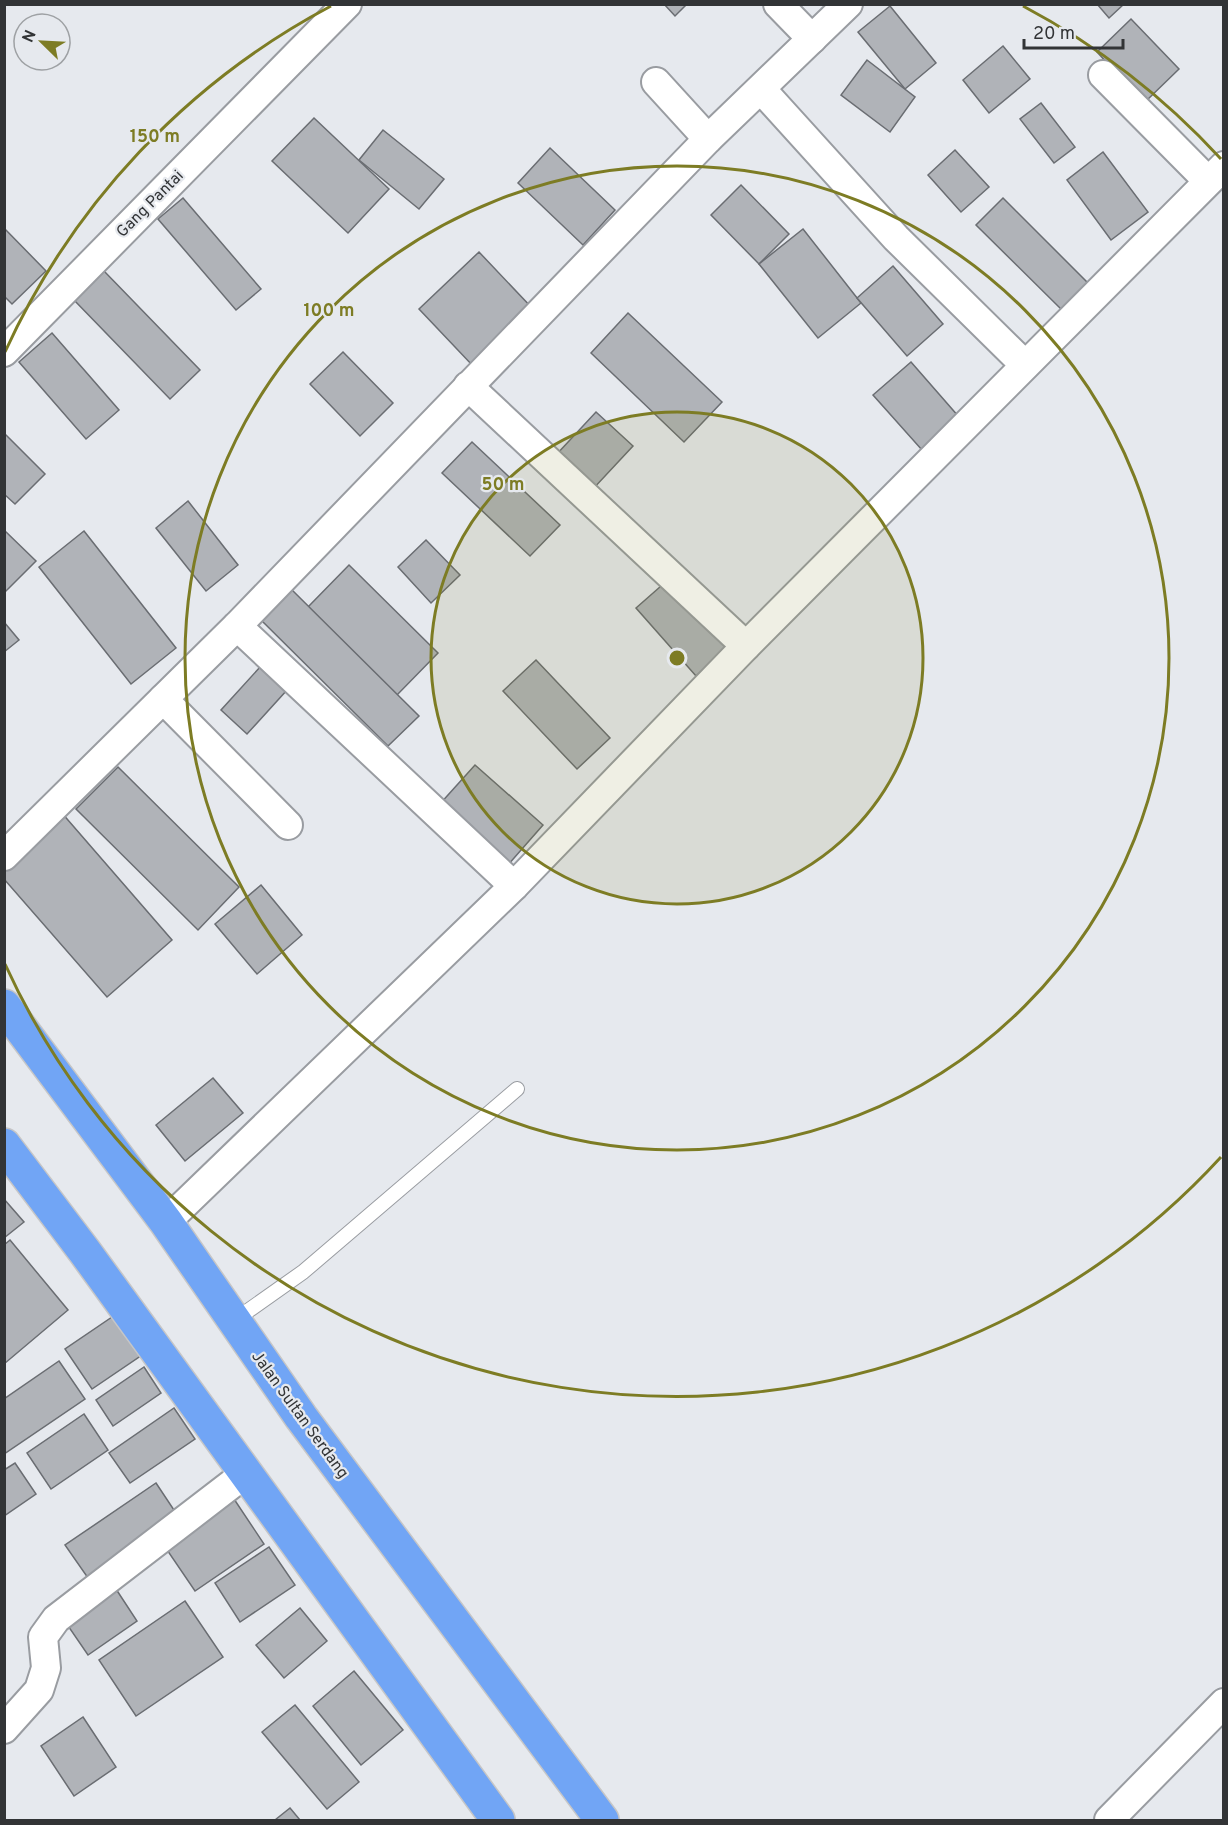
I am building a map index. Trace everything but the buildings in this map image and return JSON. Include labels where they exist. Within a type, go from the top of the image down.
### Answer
[{"type":"highway","name":"Jalan Sultan Serdang","points":[[4,1006],[166,1222],[301,1417],[602,1821]]},
{"type":"highway","points":[[4,1145],[246,1473],[498,1821]]},
{"type":"street","name":"Gang Pantai","points":[[4,352],[347,4]]},
{"type":"street","points":[[778,4],[812,39]]},
{"type":"street","points":[[4,856],[237,626],[708,139],[848,4]]},
{"type":"street","points":[[166,1222],[514,886],[746,646],[1216,173],[1103,75]]},
{"type":"street","points":[[656,82],[708,139]]},
{"type":"street","points":[[761,89],[896,238],[1024,365]]},
{"type":"street","points":[[468,386],[746,646]]},
{"type":"street","points":[[237,626],[514,886]]},
{"type":"street","points":[[163,699],[288,825]]},
{"type":"street","points":[[4,1729],[39,1690],[46,1668],[43,1637],[56,1619],[246,1473]]},
{"type":"street","points":[[1108,1821],[1224,1703]]},
{"type":"lane","points":[[235,1320],[303,1272],[517,1089]]}]
